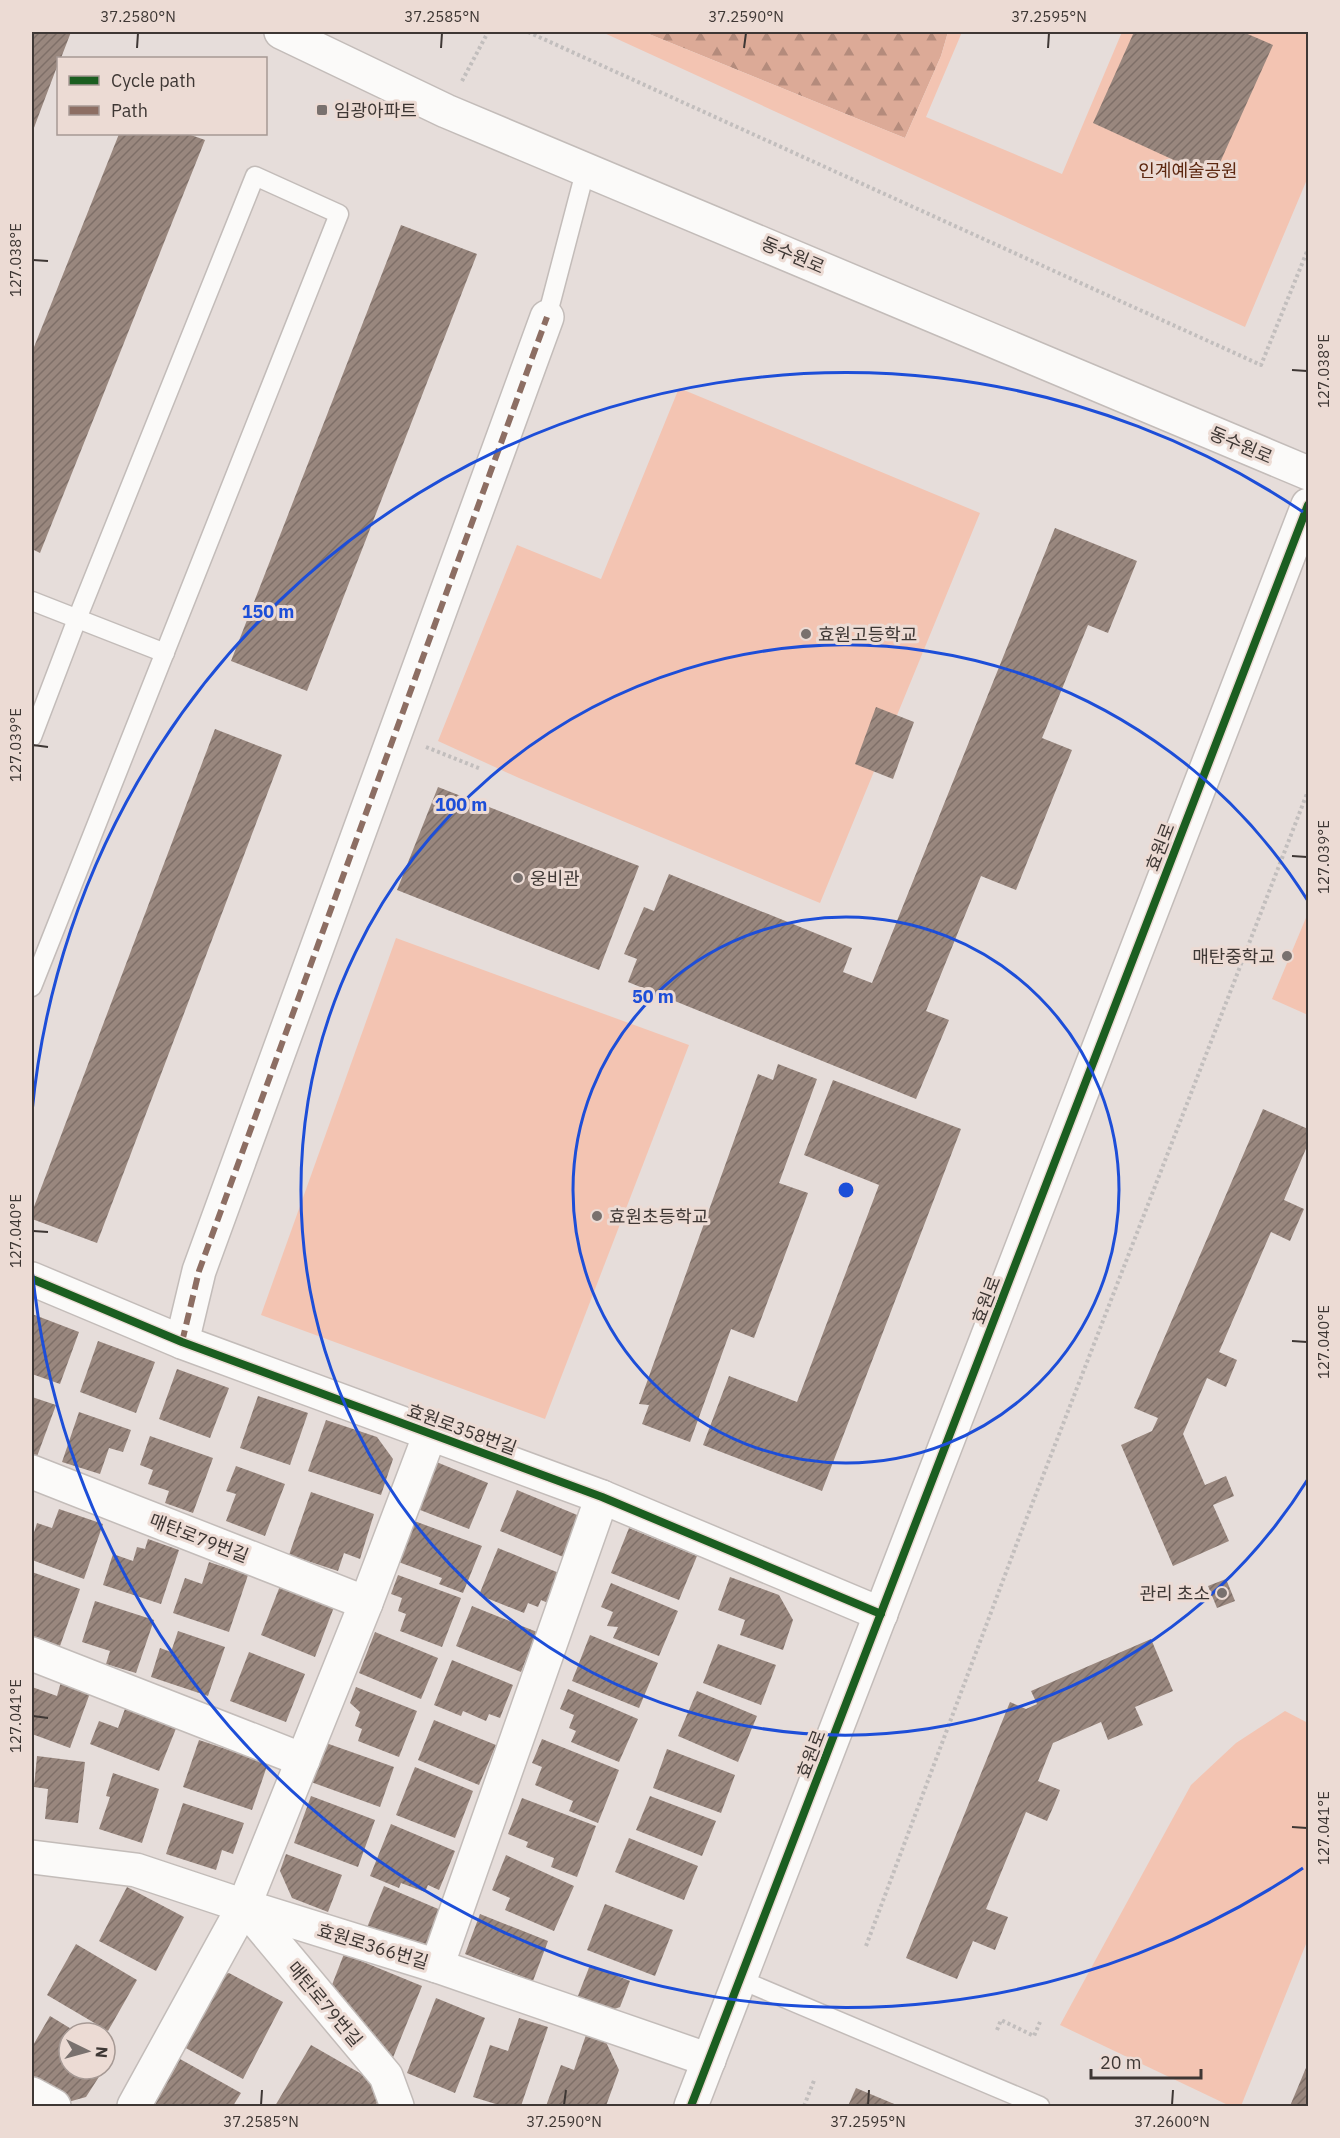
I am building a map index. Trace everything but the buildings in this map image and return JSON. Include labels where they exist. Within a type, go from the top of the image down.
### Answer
[{"type":"street","name":"동수원로","points":[[281,32],[446,111],[1308,473]]},
{"type":"street","points":[[182,1342],[199,1271],[547,317]]},
{"type":"street","name":"효원로","points":[[691,2106],[1308,505]]},
{"type":"street","name":"효원로358번길","points":[[32,1279],[182,1342],[602,1497],[881,1614]]},
{"type":"street","points":[[134,2106],[244,1906],[366,1603],[430,1434]]},
{"type":"street","name":"매탄로79번길","points":[[32,1472],[366,1603]]},
{"type":"street","points":[[437,1966],[602,1497]]},
{"type":"street","points":[[32,1654],[303,1760]]},
{"type":"street","name":"효원로366번길","points":[[32,1857],[136,1870],[437,1966],[709,2060]]},
{"type":"street","name":"매탄로79번길","points":[[244,1906],[386,2076],[397,2106]]},
{"type":"street","points":[[32,2094],[54,2106]]},
{"type":"lane","points":[[547,317],[586,168]]},
{"type":"lane","points":[[32,737],[255,176],[339,214],[32,987]]},
{"type":"lane","points":[[32,601],[165,653]]},
{"type":"lane","points":[[740,1979],[1040,2106]]},
{"type":"path","points":[[446,111],[488,32]]},
{"type":"path","points":[[528,32],[1261,365],[1308,249]]},
{"type":"path","points":[[395,734],[481,769]]},
{"type":"path","points":[[866,1946],[1021,1533],[1308,791]]},
{"type":"path","points":[[997,2030],[1001,2020],[1034,2036],[1040,2022]]},
{"type":"path","points":[[804,2106],[815,2078]]},
{"type":"green space","name":"인계예술공원","points":[[602,32],[644,32],[905,138],[941,56],[948,32],[962,32],[926,117],[1062,174],[1122,32],[1308,32],[1308,177],[1245,327]]},
{"type":"green space","points":[[644,32],[948,32],[941,56],[905,138]]},
{"type":"green space","points":[[679,388],[980,513],[820,903],[519,778],[438,741],[517,545],[601,579]]},
{"type":"green space","points":[[1308,913],[1308,1015],[1272,999]]},
{"type":"green space","points":[[396,938],[689,1045],[545,1419],[261,1315]]},
{"type":"green space","points":[[1285,1711],[1308,1723],[1308,1939],[1241,2106],[1230,2106],[1060,2025],[1191,1785],[1236,1743]]},
{"type":"marked path","points":[[182,1342],[199,1271],[547,317]]},
{"type":"cycle path","points":[[691,2106],[1308,505]]},
{"type":"cycle path","points":[[32,1279],[182,1342],[602,1497],[881,1614]]},
{"type":"place","name":"임광아파트","points":[[322,110]]},
{"type":"place","name":"효원고등학교","points":[[806,634]]},
{"type":"place","name":"웅비관","points":[[518,878]]},
{"type":"place","name":"매탄중학교","points":[[1287,956]]},
{"type":"place","name":"효원초등학교","points":[[597,1216]]},
{"type":"place","name":"관리 초소","points":[[1222,1593]]}]
